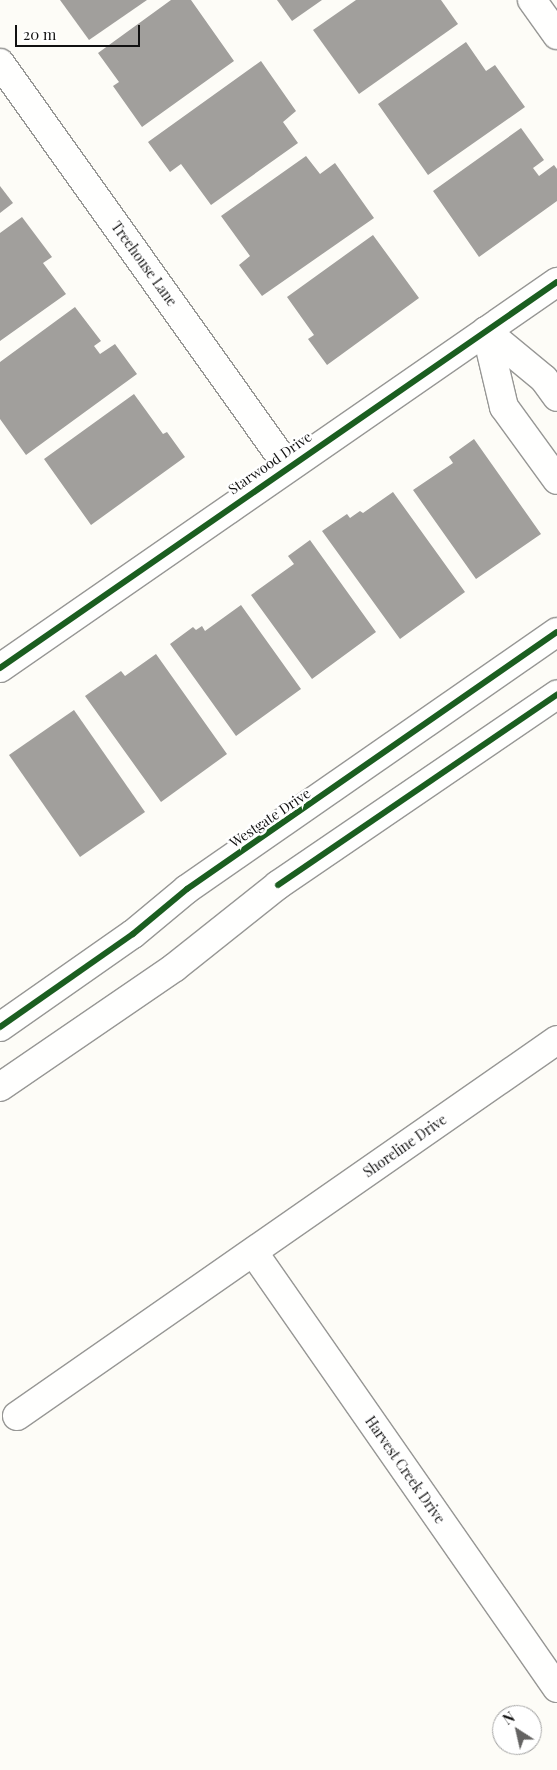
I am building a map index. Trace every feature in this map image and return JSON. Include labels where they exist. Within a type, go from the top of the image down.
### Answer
[{"type":"street","points":[[532,0],[557,35]]},
{"type":"street","name":"Treehouse Lane","points":[[0,63],[287,466]]},
{"type":"street","name":"Starwood Drive","points":[[0,668],[287,466],[557,282]]},
{"type":"street","points":[[486,331],[544,379],[557,397]]},
{"type":"street","points":[[486,331],[504,407],[557,480]]},
{"type":"street","name":"Westgate Drive","points":[[0,1027],[133,934],[187,889],[557,632]]},
{"type":"street","points":[[0,1086],[175,967],[278,885],[557,695]]},
{"type":"street","name":"Shoreline Drive","points":[[17,1416],[254,1253],[557,1040]]},
{"type":"street","name":"Harvest Creek Drive","points":[[254,1253],[557,1688]]},
{"type":"building","points":[[60,0],[147,0],[89,40]]},
{"type":"building","points":[[171,0],[191,0],[234,61],[142,127],[113,86],[119,82],[98,53]]},
{"type":"building","points":[[277,0],[322,0],[292,21]]},
{"type":"building","points":[[356,0],[441,0],[458,24],[359,94],[313,30]]},
{"type":"building","points":[[466,42],[486,71],[495,65],[525,107],[428,175],[378,104]]},
{"type":"building","points":[[261,61],[296,111],[283,122],[298,143],[211,205],[181,164],[170,172],[148,142]]},
{"type":"building","points":[[521,128],[544,160],[533,168],[539,176],[554,165],[557,169],[557,201],[479,257],[433,191]]},
{"type":"building","points":[[306,156],[320,174],[335,163],[374,218],[262,296],[239,265],[250,256],[221,216]]},
{"type":"building","points":[[0,186],[13,203],[0,213]]},
{"type":"building","points":[[22,217],[52,257],[43,263],[66,294],[0,341],[0,233]]},
{"type":"building","points":[[373,235],[419,298],[327,365],[308,339],[314,335],[287,297]]},
{"type":"building","points":[[75,307],[101,341],[94,346],[100,354],[115,344],[137,374],[26,455],[0,419],[0,362]]},
{"type":"building","points":[[134,394],[163,434],[167,432],[185,457],[91,525],[44,459]]},
{"type":"building","points":[[474,439],[541,534],[476,579],[413,490],[453,463],[449,457]]},
{"type":"building","points":[[393,492],[465,592],[400,639],[322,531],[347,514],[350,518],[360,511],[363,513]]},
{"type":"building","points":[[310,540],[376,632],[312,679],[251,595],[294,564],[288,556]]},
{"type":"building","points":[[241,605],[301,689],[236,736],[170,644],[193,627],[196,630],[202,626],[205,631]]},
{"type":"building","points":[[156,654],[227,754],[161,802],[85,696],[121,671],[125,676]]},
{"type":"building","points":[[74,710],[145,812],[80,857],[9,755]]},
{"type":"cycle path","points":[[0,668],[557,282]]},
{"type":"cycle path","points":[[0,1027],[133,934],[187,889],[557,632]]},
{"type":"cycle path","points":[[278,885],[557,695]]}]
